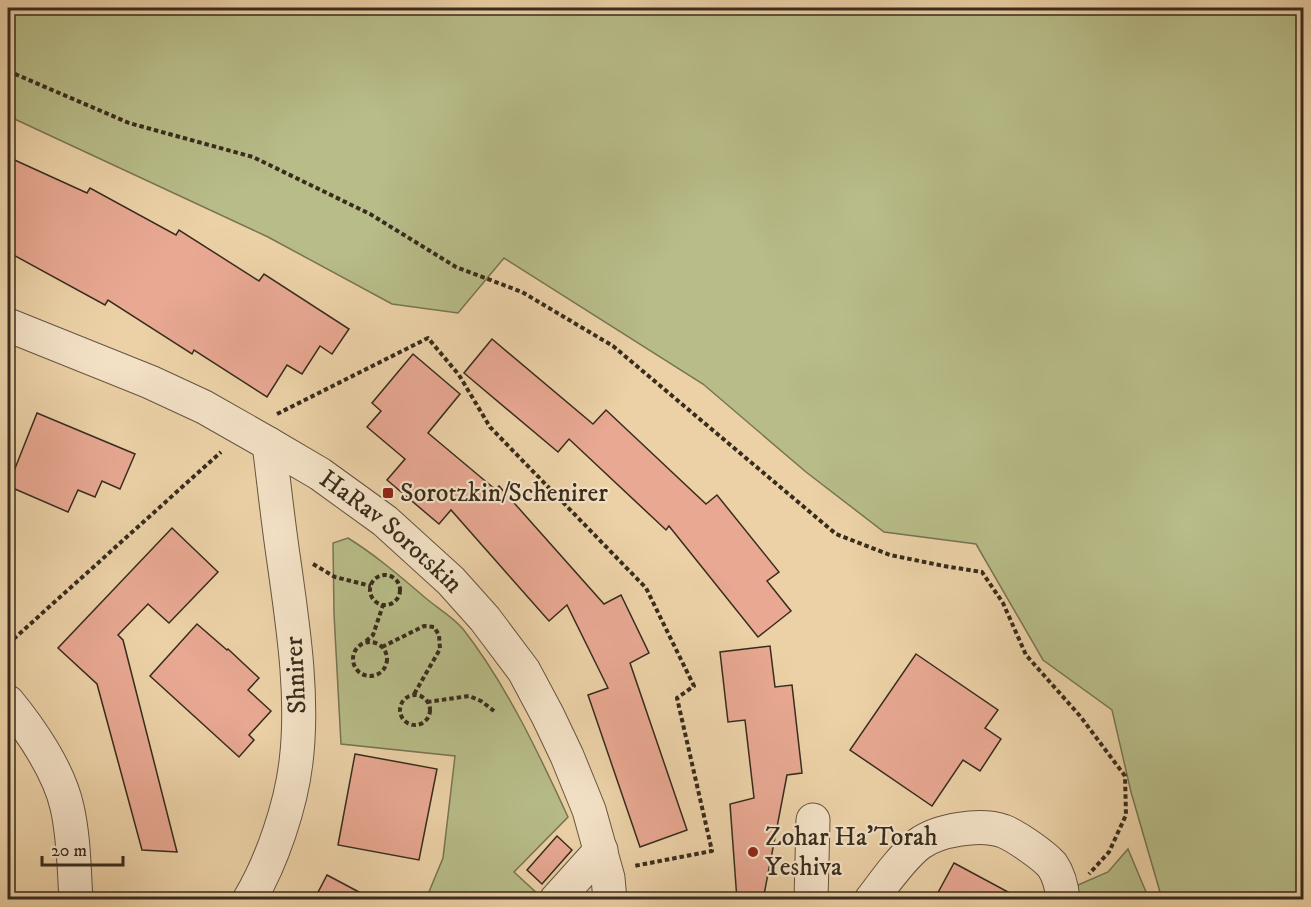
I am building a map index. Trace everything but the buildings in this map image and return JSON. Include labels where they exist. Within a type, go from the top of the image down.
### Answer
[{"type":"street","name":"HaRav Sorotskin","points":[[8,325],[150,382],[204,407],[320,474],[386,521],[451,581],[524,671],[567,756],[589,810],[606,874]]},
{"type":"street","name":"Shnirer","points":[[249,900],[273,849],[288,803],[296,763],[299,714],[293,623],[284,557],[257,437]]},
{"type":"street","points":[[8,702],[23,720],[58,778],[67,806],[74,852],[76,900]]},
{"type":"street","points":[[811,900],[813,820]]},
{"type":"street","points":[[871,900],[906,856],[920,844],[948,831],[977,827],[1003,831],[1031,847],[1052,866],[1063,893]]},
{"type":"street","points":[[556,900],[606,874]]},
{"type":"path","points":[[8,70],[129,123],[253,157],[370,214],[456,267],[522,292],[613,346],[836,534],[890,555],[982,572],[1003,603],[1026,655],[1080,716],[1125,776],[1126,815],[1109,852],[1090,874],[1063,893]]},
{"type":"path","points":[[8,644],[257,437],[428,338],[459,375],[490,427],[646,588],[694,686],[677,698],[712,851],[606,874]]},
{"type":"path","points":[[284,557],[306,561],[320,567],[335,578],[371,586]]},
{"type":"path","points":[[390,575],[397,580],[401,590],[397,600],[383,605],[374,600],[370,591],[371,586],[379,576],[390,575]]},
{"type":"path","points":[[362,644],[374,642],[382,647],[387,657],[384,668],[380,672],[374,675],[362,674],[354,664],[354,658],[358,648],[362,644],[373,635],[383,605]]},
{"type":"path","points":[[382,647],[424,626],[434,627],[439,635],[440,649],[413,696],[404,701],[400,710],[405,722],[420,725],[426,721],[430,712],[428,702]]},
{"type":"path","points":[[413,696],[418,696],[428,702],[469,696],[482,701],[494,711]]},
{"type":"green space","points":[[8,8],[1303,8],[1303,899],[1162,899],[1131,792],[1112,710],[1043,660],[976,544],[884,532],[806,472],[703,384],[504,258],[458,313],[392,304],[268,237],[8,116]]},
{"type":"green space","points":[[348,538],[379,560],[459,625],[479,650],[521,720],[568,817],[514,872],[540,896],[536,899],[426,899],[443,858],[455,756],[341,744],[334,614],[333,543]]},
{"type":"green space","points":[[1128,849],[1149,899],[1078,899],[1078,885],[1108,872]]},
{"type":"place","name":"Sorotzkin/Schenirer","points":[[388,493]]},
{"type":"place","name":"Zohar Ha'Torah Yeshiva","points":[[753,852]]}]
